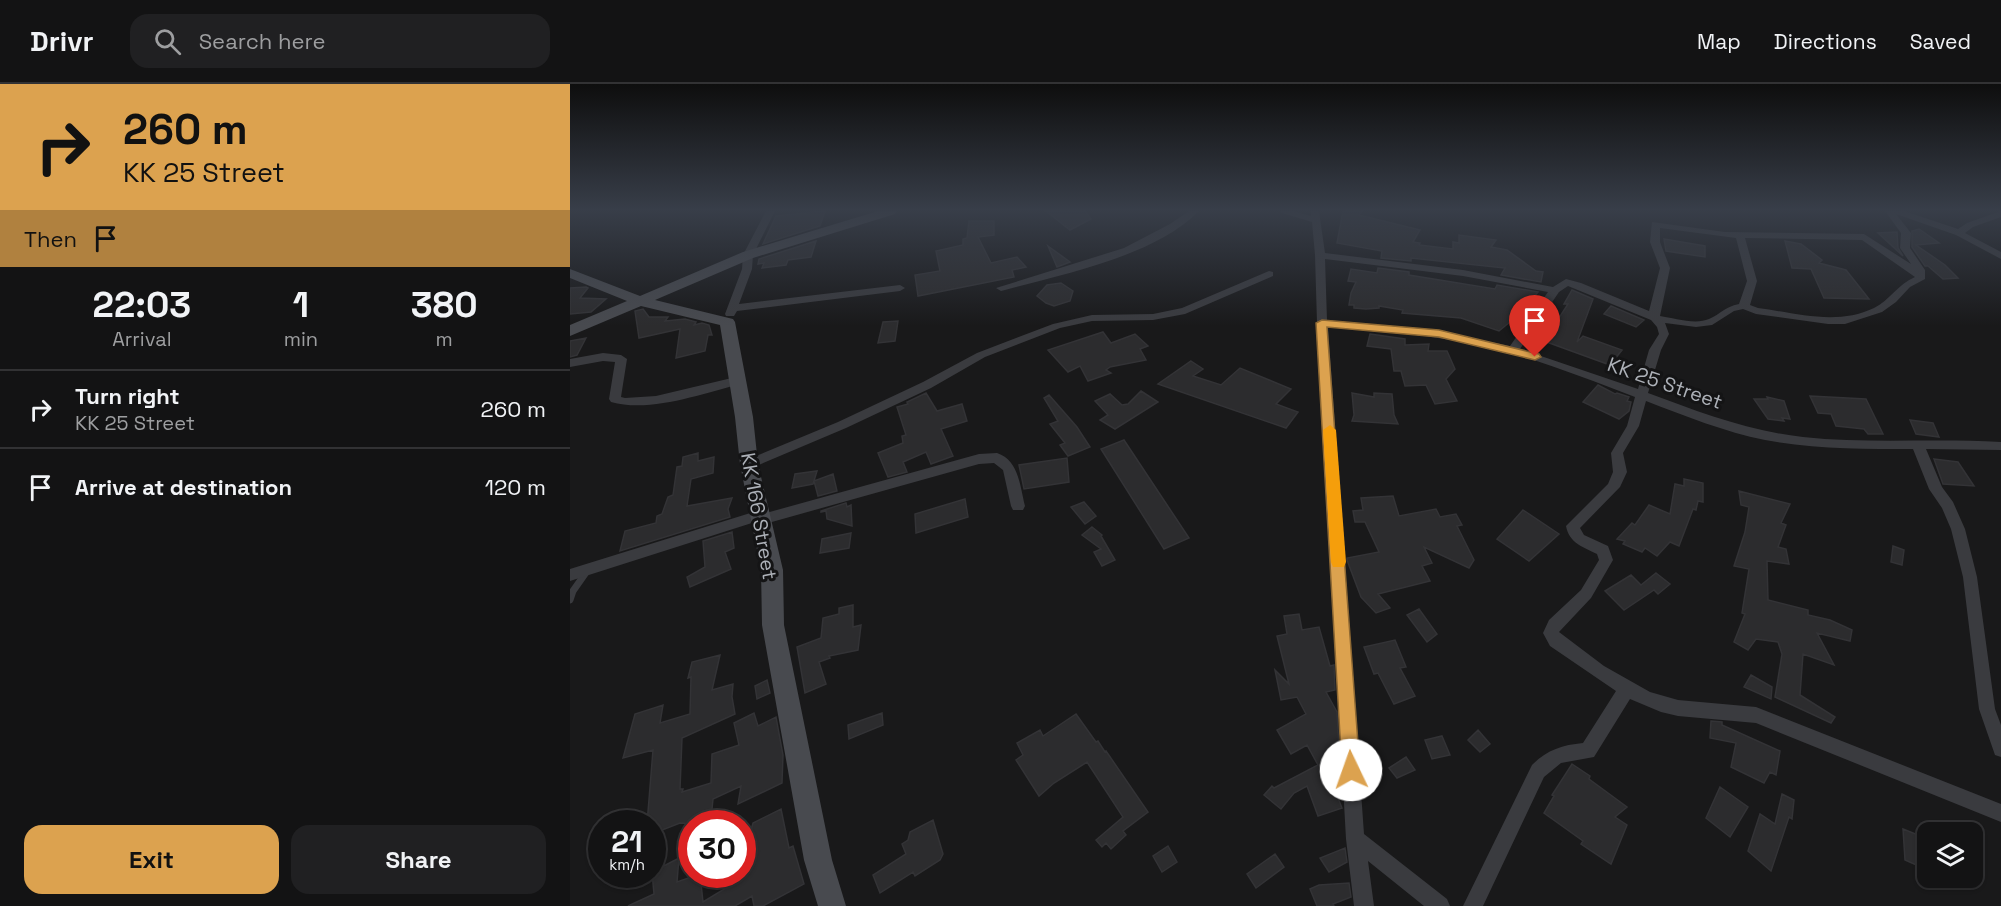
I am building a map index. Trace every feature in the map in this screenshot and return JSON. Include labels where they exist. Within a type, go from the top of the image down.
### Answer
[{"type":"street","points":[[730,315],[747,269],[751,249]]},
{"type":"street","points":[[570,331],[766,249]]},
{"type":"street","points":[[1000,288],[1079,266],[1126,249]]},
{"type":"street","points":[[1319,249],[1322,323],[1355,839],[1364,906]]},
{"type":"street","points":[[1658,249],[1665,268],[1654,311],[1655,318],[1662,326],[1664,334],[1655,350],[1633,426],[1617,453],[1620,472],[1617,479],[1574,526],[1573,531],[1576,536],[1603,550],[1606,560],[1586,594],[1554,625],[1551,633],[1556,641],[1637,694],[1676,708],[1740,712],[1756,716],[2001,813]]},
{"type":"street","points":[[1744,249],[1752,281],[1744,306]]},
{"type":"street","points":[[1883,249],[1921,275]]},
{"type":"street","points":[[1513,350],[1555,290],[1566,282],[1655,318],[1705,323],[1712,322],[1730,309],[1744,306],[1756,311],[1828,321],[1845,321],[1878,310],[1892,300],[1906,285],[1920,279],[1920,270],[1906,249]]},
{"type":"street","points":[[1320,255],[1463,273],[1555,290]]},
{"type":"street","points":[[570,273],[639,301],[730,315],[900,288]]},
{"type":"street","points":[[749,464],[842,425],[927,385],[981,355],[1057,326],[1092,318],[1153,317],[1185,311],[1269,274]]},
{"type":"street","name":"KK 166 Street","points":[[730,315],[736,381],[744,417],[749,464],[772,570],[773,625],[818,860],[832,906]]},
{"type":"street","name":"KK 25 Street","points":[[1322,323],[1439,333],[1513,350],[1643,397],[1742,430],[1774,438],[1832,443],[2001,446]]},
{"type":"street","points":[[570,363],[603,357],[621,359],[615,399],[622,403],[639,403],[736,381]]},
{"type":"street","points":[[1918,444],[1936,489],[1948,506],[1958,529],[1970,577],[1987,709],[2001,749]]},
{"type":"street","points":[[570,574],[761,518],[979,459],[998,458],[1009,468],[1018,506]]},
{"type":"street","points":[[1473,906],[1538,771],[1551,757],[1566,752],[1588,751],[1627,688]]},
{"type":"street","points":[[1355,839],[1440,906]]},
{"type":"lane","points":[[570,600],[573,591],[589,569]]},
{"type":"building","points":[[790,249],[813,249],[811,257],[788,260],[786,265],[762,268],[764,263],[758,264],[759,259]]},
{"type":"building","points":[[984,249],[991,263],[1017,257],[1026,267],[1012,270],[1014,277],[918,296],[915,275],[940,271],[936,251]]},
{"type":"building","points":[[1049,249],[1070,262],[1057,267]]},
{"type":"building","points":[[1373,249],[1504,249],[1536,271],[1543,272],[1541,282],[1501,275],[1505,268],[1411,258],[1411,261],[1381,258],[1382,251]]},
{"type":"building","points":[[1705,249],[1705,257],[1666,251]]},
{"type":"building","points":[[1787,249],[1808,249],[1822,260],[1819,263],[1846,270],[1869,299],[1824,298],[1811,269],[1792,268]]},
{"type":"building","points":[[1914,249],[1922,249],[1945,265],[1958,278],[1943,279],[1925,266]]},
{"type":"building","points":[[1378,268],[1495,289],[1497,285],[1538,292],[1522,312],[1499,331],[1461,318],[1402,313],[1403,310],[1379,306],[1379,308],[1366,309],[1349,305],[1356,282],[1348,281],[1351,269],[1377,273]]},
{"type":"building","points":[[1061,283],[1073,291],[1070,301],[1054,306],[1037,296],[1047,285]]},
{"type":"building","points":[[570,288],[588,288],[580,298],[606,299],[591,312],[570,314]]},
{"type":"building","points":[[1572,290],[1593,299],[1577,342],[1583,336],[1622,350],[1610,365],[1544,341],[1568,304],[1564,304]]},
{"type":"building","points":[[1611,306],[1644,320],[1636,327],[1604,314]]},
{"type":"building","points":[[643,309],[649,317],[668,317],[665,321],[685,319],[696,322],[694,325],[702,323],[709,325],[712,335],[708,335],[705,351],[676,358],[680,329],[639,338],[635,311]]},
{"type":"building","points":[[898,321],[895,341],[878,343],[883,322]]},
{"type":"building","points":[[1103,332],[1111,343],[1135,334],[1148,346],[1140,349],[1146,360],[1110,367],[1106,370],[1111,373],[1088,381],[1080,366],[1068,372],[1048,350]]},
{"type":"building","points":[[1370,334],[1405,339],[1405,345],[1429,344],[1428,351],[1447,351],[1455,369],[1446,379],[1457,401],[1435,404],[1426,385],[1405,386],[1401,371],[1394,371],[1391,349],[1367,346]]},
{"type":"building","points":[[586,338],[577,355],[570,357],[570,341]]},
{"type":"building","points":[[1191,361],[1203,369],[1193,376],[1221,385],[1240,368],[1291,389],[1276,404],[1298,412],[1286,428],[1158,384]]},
{"type":"building","points":[[1598,385],[1615,394],[1629,397],[1627,401],[1631,402],[1629,411],[1619,419],[1583,402]]},
{"type":"building","points":[[1141,391],[1158,402],[1115,429],[1100,420],[1108,415],[1095,401],[1110,394],[1122,405],[1128,404]]},
{"type":"building","points":[[926,393],[937,411],[962,404],[967,421],[941,429],[953,456],[931,464],[926,452],[903,462],[907,472],[888,477],[878,453],[903,443],[902,436],[906,435],[897,407],[908,404],[907,402]]},
{"type":"building","points":[[1352,393],[1374,397],[1374,393],[1392,394],[1394,415],[1398,424],[1352,421],[1354,415]]},
{"type":"building","points":[[1049,395],[1077,427],[1090,447],[1068,456],[1060,445],[1065,443],[1050,424],[1058,421],[1044,398]]},
{"type":"building","points":[[1810,396],[1866,399],[1883,434],[1868,434],[1864,429],[1836,426],[1831,414],[1818,413]]},
{"type":"building","points":[[1767,397],[1784,401],[1790,419],[1782,418],[1784,421],[1768,419],[1754,399],[1768,399]]},
{"type":"building","points":[[1910,420],[1933,423],[1939,437],[1916,434]]},
{"type":"building","points":[[1124,440],[1189,538],[1164,549],[1101,449]]},
{"type":"building","points":[[698,453],[698,461],[714,457],[713,473],[691,479],[687,506],[732,498],[728,509],[730,517],[620,551],[625,531],[656,523],[657,516],[662,514],[668,497],[673,495],[677,467],[682,466],[683,457]]},
{"type":"building","points":[[1067,458],[1069,482],[1024,489],[1019,465]]},
{"type":"building","points":[[1934,459],[1958,462],[1974,486],[1943,484]]},
{"type":"building","points":[[817,471],[813,484],[792,488],[795,474]]},
{"type":"building","points":[[833,474],[837,491],[818,496],[814,481]]},
{"type":"building","points":[[1684,479],[1703,483],[1703,502],[1698,501],[1696,510],[1693,509],[1679,546],[1670,542],[1657,556],[1645,548],[1642,552],[1623,544],[1625,541],[1617,539],[1632,523],[1635,525],[1649,505],[1670,514],[1675,484],[1684,486]]},
{"type":"building","points":[[1739,491],[1790,504],[1781,523],[1786,525],[1778,547],[1786,549],[1789,564],[1767,561],[1768,600],[1808,610],[1808,615],[1830,620],[1852,630],[1850,641],[1817,633],[1834,665],[1803,654],[1800,695],[1835,717],[1831,723],[1775,697],[1782,654],[1778,642],[1756,639],[1748,650],[1734,642],[1745,614],[1742,613],[1749,569],[1734,566],[1745,532],[1749,507],[1741,505]]},
{"type":"building","points":[[1393,496],[1399,516],[1436,509],[1440,517],[1456,514],[1462,525],[1457,526],[1474,560],[1469,568],[1424,547],[1432,563],[1422,566],[1430,581],[1378,594],[1390,608],[1376,613],[1361,597],[1347,560],[1347,558],[1379,552],[1365,522],[1355,522],[1353,511],[1363,510],[1361,498]]},
{"type":"building","points":[[965,499],[968,517],[916,533],[915,514]]},
{"type":"building","points":[[1084,502],[1096,516],[1085,524],[1071,507]]},
{"type":"building","points":[[846,503],[847,507],[851,505],[852,526],[827,519],[826,511],[821,512],[821,511]]},
{"type":"building","points":[[1523,510],[1559,534],[1529,561],[1497,539]]},
{"type":"building","points":[[1092,527],[1102,535],[1115,560],[1102,566],[1094,552],[1101,549],[1082,535]]},
{"type":"building","points":[[732,532],[734,548],[725,552],[731,569],[690,587],[687,577],[705,567],[703,541]]},
{"type":"building","points":[[851,533],[849,548],[820,553],[822,539]]},
{"type":"building","points":[[1893,546],[1904,550],[1902,565],[1891,562]]},
{"type":"building","points":[[1656,573],[1670,584],[1658,594],[1654,590],[1624,610],[1605,591],[1631,575],[1641,585]]},
{"type":"building","points":[[853,605],[853,627],[861,625],[858,650],[829,656],[830,658],[819,662],[826,684],[805,693],[797,647],[821,638],[823,618],[839,614],[839,608]]},
{"type":"building","points":[[1419,609],[1437,634],[1427,642],[1407,615]]},
{"type":"building","points":[[1299,614],[1302,630],[1319,627],[1330,666],[1334,665],[1335,690],[1326,692],[1337,712],[1340,766],[1334,767],[1339,775],[1331,780],[1342,808],[1318,816],[1307,786],[1294,793],[1281,809],[1264,795],[1272,786],[1274,788],[1318,765],[1307,745],[1291,754],[1277,730],[1306,714],[1297,697],[1281,700],[1275,670],[1289,684],[1277,636],[1287,634],[1284,616]]},
{"type":"building","points":[[1395,640],[1406,667],[1400,668],[1415,696],[1394,704],[1378,673],[1374,674],[1364,647]]},
{"type":"building","points":[[720,655],[712,690],[733,684],[732,697],[735,714],[682,738],[680,789],[683,789],[682,792],[711,783],[712,754],[739,745],[734,723],[754,713],[758,726],[776,717],[783,755],[782,783],[738,804],[741,786],[713,799],[712,809],[678,810],[678,824],[666,828],[666,810],[648,810],[653,750],[623,758],[635,714],[663,705],[660,723],[690,714],[691,677],[688,678],[692,662]]},
{"type":"building","points":[[1751,675],[1772,687],[1771,699],[1744,687]]},
{"type":"building","points":[[767,680],[770,693],[757,699],[755,686]]},
{"type":"building","points":[[882,713],[883,725],[849,739],[848,725]]},
{"type":"building","points":[[1076,714],[1096,742],[1098,741],[1106,751],[1148,812],[1123,831],[1126,835],[1111,849],[1106,843],[1102,847],[1096,840],[1123,817],[1087,762],[1054,783],[1039,796],[1016,760],[1023,755],[1017,743],[1040,730],[1043,736]]},
{"type":"building","points":[[1711,721],[1722,722],[1722,725],[1780,751],[1776,775],[1770,772],[1764,783],[1731,767],[1736,743],[1710,738]]},
{"type":"building","points":[[1478,730],[1490,744],[1480,752],[1468,740]]},
{"type":"building","points":[[1442,736],[1450,755],[1432,759],[1425,740]]},
{"type":"building","points":[[1406,757],[1415,770],[1397,778],[1389,768]]},
{"type":"building","points":[[1572,764],[1627,807],[1615,817],[1627,825],[1611,864],[1581,844],[1583,841],[1544,813],[1554,796],[1552,795]]},
{"type":"building","points":[[1720,787],[1748,807],[1730,837],[1706,818]]},
{"type":"building","points":[[1782,794],[1794,800],[1792,819],[1789,817],[1771,871],[1748,851],[1760,814],[1775,824]]},
{"type":"building","points":[[781,809],[789,848],[793,846],[804,884],[763,906],[754,906],[752,896],[735,906],[628,906],[654,894],[653,888],[666,888],[666,865],[678,859],[678,888],[702,888],[703,902],[726,888],[756,888],[756,822]]},
{"type":"building","points":[[933,820],[943,854],[940,860],[915,876],[913,872],[880,893],[873,875],[906,854],[902,844],[908,840],[910,832]]},
{"type":"building","points":[[1903,829],[1917,835],[1917,865],[1905,860]]},
{"type":"building","points":[[1168,846],[1177,862],[1162,872],[1153,856]]},
{"type":"building","points":[[1345,848],[1347,862],[1329,872],[1320,858]]},
{"type":"building","points":[[1275,854],[1284,867],[1256,888],[1247,874]]},
{"type":"building","points":[[1349,883],[1351,897],[1333,904],[1334,906],[1317,906],[1310,889],[1319,885]]},
{"type":"slow traffic","points":[[1330,430],[1339,562]]},
{"type":"route","points":[[1351,770],[1322,323],[1439,333],[1535,357]]}]
